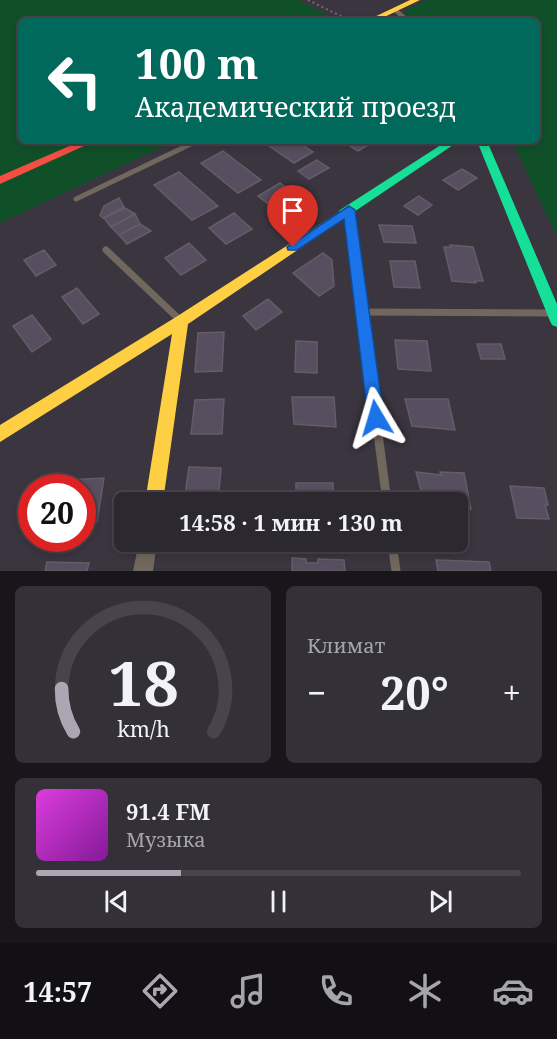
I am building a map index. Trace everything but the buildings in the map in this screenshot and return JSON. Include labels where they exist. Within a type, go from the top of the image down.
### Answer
[{"type":"street","points":[[378,18],[411,1]]},
{"type":"street","points":[[0,180],[83,144]]},
{"type":"street","points":[[0,434],[181,321],[449,144]]},
{"type":"street","points":[[483,144],[555,317]]},
{"type":"street","points":[[155,492],[181,321]]},
{"type":"street","points":[[143,571],[146,552]]},
{"type":"lane","points":[[395,9],[405,18]]},
{"type":"lane","points":[[76,199],[191,144]]},
{"type":"lane","points":[[349,210],[386,492]]},
{"type":"lane","points":[[106,250],[181,321]]},
{"type":"lane","points":[[362,312],[555,317]]},
{"type":"lane","points":[[393,552],[396,571]]},
{"type":"path","points":[[308,0],[345,18]]},
{"type":"green space","points":[[0,0],[298,0],[334,18],[18,18],[18,144],[169,144],[0,223]]},
{"type":"green space","points":[[427,0],[557,0],[557,237],[513,144],[540,144],[540,18],[414,18],[404,13],[405,10]]},
{"type":"traffic: fast","points":[[344,213],[449,144]]},
{"type":"traffic: fast","points":[[483,144],[557,321]]},
{"type":"traffic: slow","points":[[376,18],[416,0]]},
{"type":"traffic: slow","points":[[0,434],[181,321],[344,213]]},
{"type":"traffic: slow","points":[[155,492],[181,321]]},
{"type":"traffic: jam","points":[[0,180],[83,144]]},
{"type":"route","points":[[293,247],[349,210],[376,418]]}]
